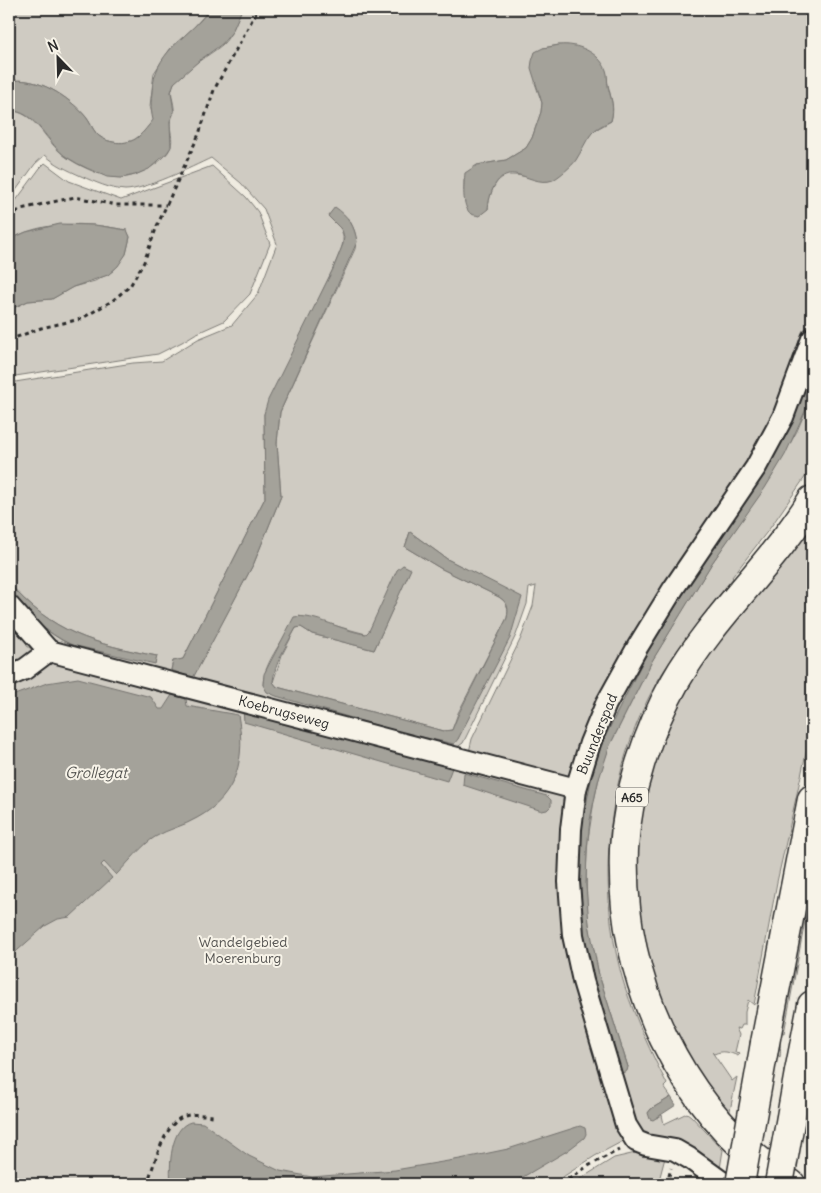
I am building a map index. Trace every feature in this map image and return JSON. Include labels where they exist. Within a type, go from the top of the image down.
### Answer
[{"type":"highway","name":"A65","points":[[791,1184],[748,1150],[721,1124],[679,1069],[665,1043],[652,1013],[634,954],[624,879],[624,847],[633,795],[643,755],[658,716],[671,691],[702,641],[761,570],[812,500]]},
{"type":"highway","points":[[740,1184],[812,799]]},
{"type":"highway","points":[[780,1184],[812,1005]]},
{"type":"street","name":"Buunderspad","points":[[636,1142],[626,1124],[583,981],[573,934],[569,882],[571,829],[576,788],[590,743],[606,704],[638,646],[673,589],[756,467],[783,417],[812,339]]},
{"type":"street","points":[[9,606],[49,651],[25,669],[9,676]]},
{"type":"street","name":"Koebrugseweg","points":[[49,651],[576,788]]},
{"type":"street","points":[[636,1142],[646,1146],[675,1150],[690,1158],[725,1184]]},
{"type":"path","points":[[9,340],[41,328],[81,319],[112,301],[130,286],[144,262],[166,205],[199,134],[214,90],[258,9]]},
{"type":"path","points":[[9,217],[21,209],[76,197],[116,206],[166,205]]},
{"type":"path","points":[[147,1184],[162,1143],[174,1123],[183,1116],[200,1114],[213,1116]]},
{"type":"path","points":[[562,1184],[588,1166],[636,1142]]},
{"type":"green space","points":[[9,9],[210,9],[170,49],[154,73],[150,106],[154,120],[134,140],[123,143],[105,140],[100,137],[79,109],[51,89],[20,80],[9,81]]},
{"type":"green space","points":[[242,9],[812,9],[811,326],[803,330],[798,344],[802,351],[785,398],[572,774],[565,778],[469,752],[472,739],[521,638],[533,606],[536,586],[529,588],[527,604],[516,635],[463,743],[456,748],[62,645],[43,633],[9,598],[9,593],[43,628],[63,641],[72,645],[155,663],[157,656],[113,647],[76,634],[58,625],[41,614],[9,583],[9,383],[133,363],[162,361],[198,339],[232,325],[258,294],[277,244],[264,209],[241,183],[211,158],[156,182],[125,190],[108,187],[81,176],[45,155],[35,164],[9,200],[9,111],[25,115],[38,126],[60,152],[89,169],[107,176],[119,178],[141,172],[152,167],[162,159],[171,146],[170,123],[174,112],[172,87],[174,83],[183,73],[222,45],[231,33]],"holes":[[[559,45],[607,77],[613,109],[611,121],[592,132],[552,180],[513,175],[502,178],[494,186],[488,209],[464,191],[464,179],[477,165],[506,160],[526,148],[532,138],[541,112],[542,103],[535,83],[543,48]],[[349,219],[356,237],[356,245],[280,412],[277,443],[281,496],[254,563],[193,677],[171,670],[173,661],[183,659],[265,498],[264,414],[333,269],[342,246],[343,235],[337,224]],[[410,532],[447,559],[517,596],[458,739],[400,732],[342,714],[263,685],[264,676],[271,658],[299,616],[366,634],[369,632],[403,565],[410,570],[374,650],[312,634],[301,627],[296,628],[282,655],[273,682],[277,687],[444,731],[452,730],[458,713],[507,618],[507,606],[499,597],[440,568],[405,547]]]},
{"type":"green space","points":[[45,163],[69,181],[121,200],[212,166],[246,197],[258,212],[270,244],[250,294],[224,321],[158,354],[9,377],[9,310],[28,301],[52,299],[73,287],[95,281],[113,271],[126,254],[130,237],[125,230],[95,225],[66,224],[36,229],[9,240],[9,210]]},
{"type":"green space","points":[[812,355],[812,371],[798,405],[645,657],[603,741],[592,775],[581,832],[585,951],[628,1067],[599,975],[587,911],[586,872],[588,839],[601,769],[610,745],[652,661],[712,563],[771,478],[797,431],[812,396],[812,467],[770,528],[665,668],[657,682],[640,717],[626,754],[616,792],[610,831],[608,871],[615,949],[629,999],[667,1084],[664,1087],[671,1097],[651,1109],[648,1113],[657,1118],[662,1115],[664,1124],[687,1113],[691,1116],[723,1150],[719,1175],[637,1131],[577,930],[582,792],[602,729]]},
{"type":"green space","points":[[812,513],[812,727],[777,882],[754,1005],[748,1000],[745,1012],[745,1025],[742,1025],[740,1029],[736,1028],[739,1035],[735,1052],[740,1053],[738,1056],[726,1052],[714,1054],[712,1052],[732,1081],[737,1077],[728,1120],[705,1093],[648,981],[632,841],[669,709]]},
{"type":"green space","name":"Wandelgebied Moerenburg","points":[[9,616],[25,636],[27,646],[41,655],[566,792],[625,1140],[595,1156],[552,1184],[9,1184]]},
{"type":"green space","points":[[812,835],[812,884],[784,1033],[780,1032],[780,1057],[772,1050]]},
{"type":"green space","points":[[640,1152],[666,1154],[658,1184],[572,1184],[614,1158]]},
{"type":"water","points":[[210,9],[242,9],[232,32],[222,44],[174,83],[171,92],[174,112],[170,121],[171,147],[149,169],[121,178],[107,177],[68,158],[27,116],[9,111],[9,81],[20,80],[30,82],[51,89],[61,95],[79,109],[96,133],[105,140],[123,143],[134,140],[153,120],[151,107],[152,90],[156,72],[161,61]]},
{"type":"water","points":[[559,45],[580,47],[587,50],[603,64],[607,72],[612,103],[611,121],[594,131],[587,139],[574,162],[566,171],[553,180],[534,180],[515,174],[503,176],[498,180],[492,191],[488,209],[479,216],[471,214],[464,200],[465,173],[477,165],[506,160],[526,148],[532,138],[541,112],[542,103],[531,68],[532,61],[535,52],[543,48]]},
{"type":"water","points":[[335,207],[350,222],[355,231],[357,242],[280,412],[277,443],[281,496],[254,563],[193,678],[171,670],[173,661],[183,659],[265,498],[264,414],[268,400],[333,269],[343,244],[342,230],[328,216]]},
{"type":"water","points":[[60,224],[95,225],[127,230],[130,237],[126,254],[118,266],[108,275],[73,287],[52,299],[28,301],[9,310],[9,240],[26,232]]},
{"type":"water","points":[[812,371],[812,396],[785,455],[765,488],[712,563],[652,661],[610,745],[598,782],[590,820],[587,849],[586,885],[589,924],[599,975],[628,1067],[627,1071],[622,1073],[595,990],[582,932],[578,892],[581,832],[592,775],[603,741],[645,657],[798,405]]},
{"type":"water","points":[[410,532],[447,559],[522,597],[510,638],[454,744],[400,732],[276,696],[267,692],[263,685],[264,674],[294,617],[320,620],[366,634],[397,570],[403,565],[411,569],[374,650],[312,634],[301,627],[296,628],[278,661],[273,682],[277,687],[444,731],[452,730],[507,618],[508,609],[504,601],[499,597],[440,568],[405,547]]},
{"type":"water","points":[[9,583],[41,614],[58,625],[76,634],[113,647],[157,656],[155,664],[72,645],[45,629],[23,608],[9,593]]},
{"type":"water","name":"Grollegat","points":[[78,678],[151,697],[159,709],[163,709],[172,695],[186,699],[187,706],[238,715],[241,746],[236,774],[222,799],[211,809],[192,821],[150,840],[116,875],[104,862],[101,865],[112,878],[70,917],[58,919],[45,926],[9,958],[9,697],[47,683]]},
{"type":"water","points":[[243,709],[452,768],[447,781],[244,722]]},
{"type":"water","points":[[464,773],[547,796],[551,800],[551,806],[547,810],[542,811],[463,785]]},
{"type":"water","points":[[671,1097],[676,1105],[653,1120],[650,1119],[648,1113],[651,1109]]},
{"type":"water","points":[[191,1122],[203,1123],[249,1156],[280,1171],[312,1177],[395,1170],[460,1159],[508,1149],[580,1126],[585,1128],[586,1134],[584,1138],[567,1151],[511,1184],[171,1184],[172,1148],[179,1131],[184,1125]]}]
